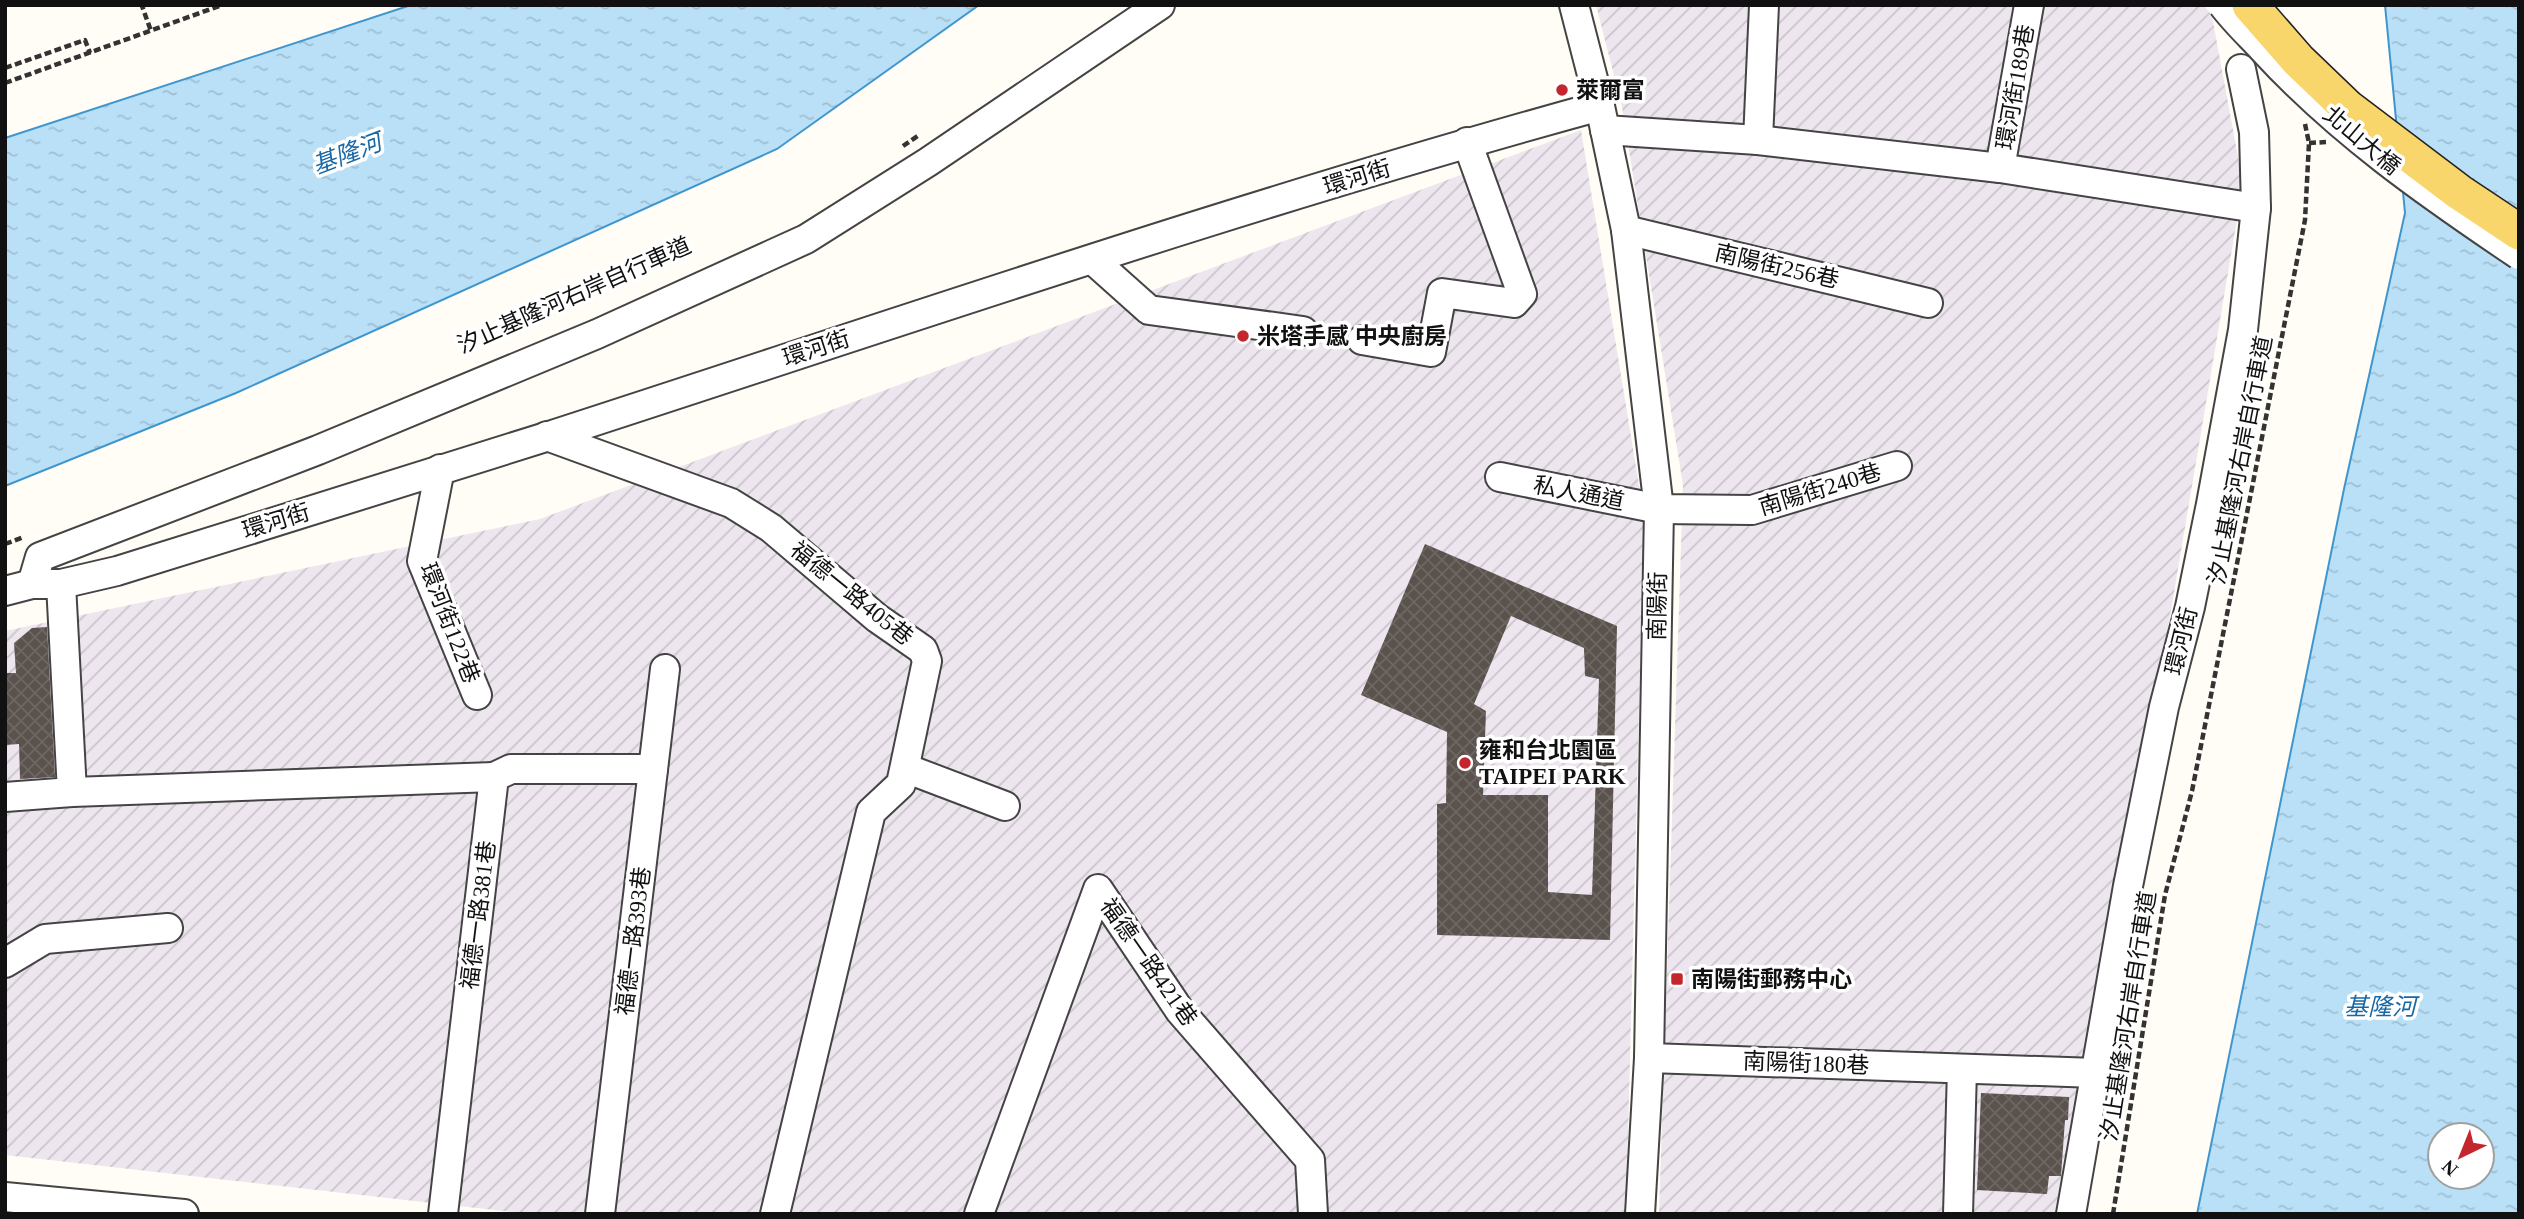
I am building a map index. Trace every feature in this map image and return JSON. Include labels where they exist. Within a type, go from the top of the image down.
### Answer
[{"type":"main road","name":"北山大橋","points":[[2250,5],[2298,60],[2348,108],[2459,192],[2519,232]]},
{"type":"street","points":[[32,584],[40,557],[318,450],[559,350],[806,239],[928,162],[1160,5]]},
{"type":"street","name":"南陽街","points":[[1574,5],[1603,118],[1626,230],[1659,509],[1649,1058],[1640,1214]]},
{"type":"street","points":[[1759,141],[1764,5]]},
{"type":"street","name":"環河街189巷","points":[[2000,168],[2029,5]]},
{"type":"street","name":"北山大橋","points":[[2224,5],[2285,73],[2339,123],[2419,186],[2519,255]]},
{"type":"street","name":"環河街","points":[[2071,1214],[2128,886],[2164,707],[2190,607],[2243,330],[2256,208],[2254,132],[2241,69]]},
{"type":"street","name":"環河街","points":[[5,591],[32,584],[61,584],[117,571],[1468,142],[1603,118],[1759,141],[2000,168],[2256,208]]},
{"type":"street","points":[[1362,340],[1431,352],[1442,293],[1514,303],[1522,294],[1468,142]]},
{"type":"street","name":"南陽街256巷","points":[[1626,230],[1928,303]]},
{"type":"street","points":[[1093,260],[1149,310],[1303,331]]},
{"type":"street","name":"福德一路405巷","points":[[547,436],[731,503],[771,528],[877,618],[923,650],[927,661],[901,784],[871,812],[775,1214]]},
{"type":"street","name":"南陽街240巷","points":[[1659,509],[1752,510],[1897,466]]},
{"type":"street","name":"環河街122巷","points":[[440,469],[422,561],[477,695]]},
{"type":"street","name":"私人通道","points":[[1500,477],[1659,509]]},
{"type":"street","points":[[61,584],[72,792]]},
{"type":"street","name":"福德一路393巷","points":[[600,1214],[665,669]]},
{"type":"street","points":[[905,768],[1005,806]]},
{"type":"street","points":[[5,797],[72,792],[494,777],[511,769],[653,769]]},
{"type":"street","name":"福德一路381巷","points":[[443,1214],[494,777]]},
{"type":"street","name":"福德一路421巷","points":[[979,1214],[1098,888],[1180,1011],[1310,1160],[1312,1214]]},
{"type":"street","points":[[5,962],[45,939],[168,928]]},
{"type":"street","name":"南陽街180巷","points":[[1649,1058],[2096,1073]]},
{"type":"street","points":[[1958,1214],[1962,1069]]},
{"type":"street","points":[[5,1197],[184,1214]]},
{"type":"path","points":[[145,5],[142,6],[151,32]]},
{"type":"path","points":[[5,83],[222,5]]},
{"type":"path","points":[[5,68],[85,40],[90,53]]},
{"type":"path","name":"汐止基隆河右岸自行車道","points":[[2113,1214],[2165,895],[2192,791],[2305,220],[2309,143],[2304,119]]},
{"type":"path","points":[[898,149],[921,134]]},
{"type":"path","points":[[5,544],[27,536]]},
{"type":"shaded area","points":[[1596,5],[2204,5],[2212,16],[2243,184],[2069,1214],[1659,1214],[1683,485],[1622,107]]},
{"type":"shaded area","points":[[1581,130],[1644,516],[1626,1214],[531,1214],[5,1155],[5,631],[540,519]]},
{"type":"water","name":"基隆河","points":[[411,5],[979,5],[777,149],[236,393],[5,486],[5,138]]},
{"type":"water","name":"基隆河","points":[[2385,5],[2519,5],[2519,1214],[2197,1214],[2344,489],[2405,213]]},
{"type":"building","name":"雍和台北園區 TAIPEI PARK","points":[[1425,544],[1617,626],[1610,940],[1437,935],[1437,804],[1446,803],[1447,732],[1361,695]],"holes":[[[1511,616],[1584,648],[1585,676],[1599,679],[1592,895],[1548,892],[1548,795],[1483,795],[1486,711],[1474,704]]]},
{"type":"building","points":[[47,627],[55,777],[20,779],[19,744],[5,745],[5,673],[16,673],[14,643],[32,628]]},
{"type":"building","points":[[1981,1093],[2069,1097],[2061,1176],[2049,1176],[2047,1194],[1977,1190]]},
{"type":"place","name":"萊爾富","points":[[1562,90]]},
{"type":"place","name":"米塔手感 中央廚房","points":[[1243,336]]},
{"type":"place","name":"雍和台北園區 TAIPEI PARK","points":[[1465,763]]},
{"type":"place","name":"南陽街郵務中心","points":[[1677,979]]}]
